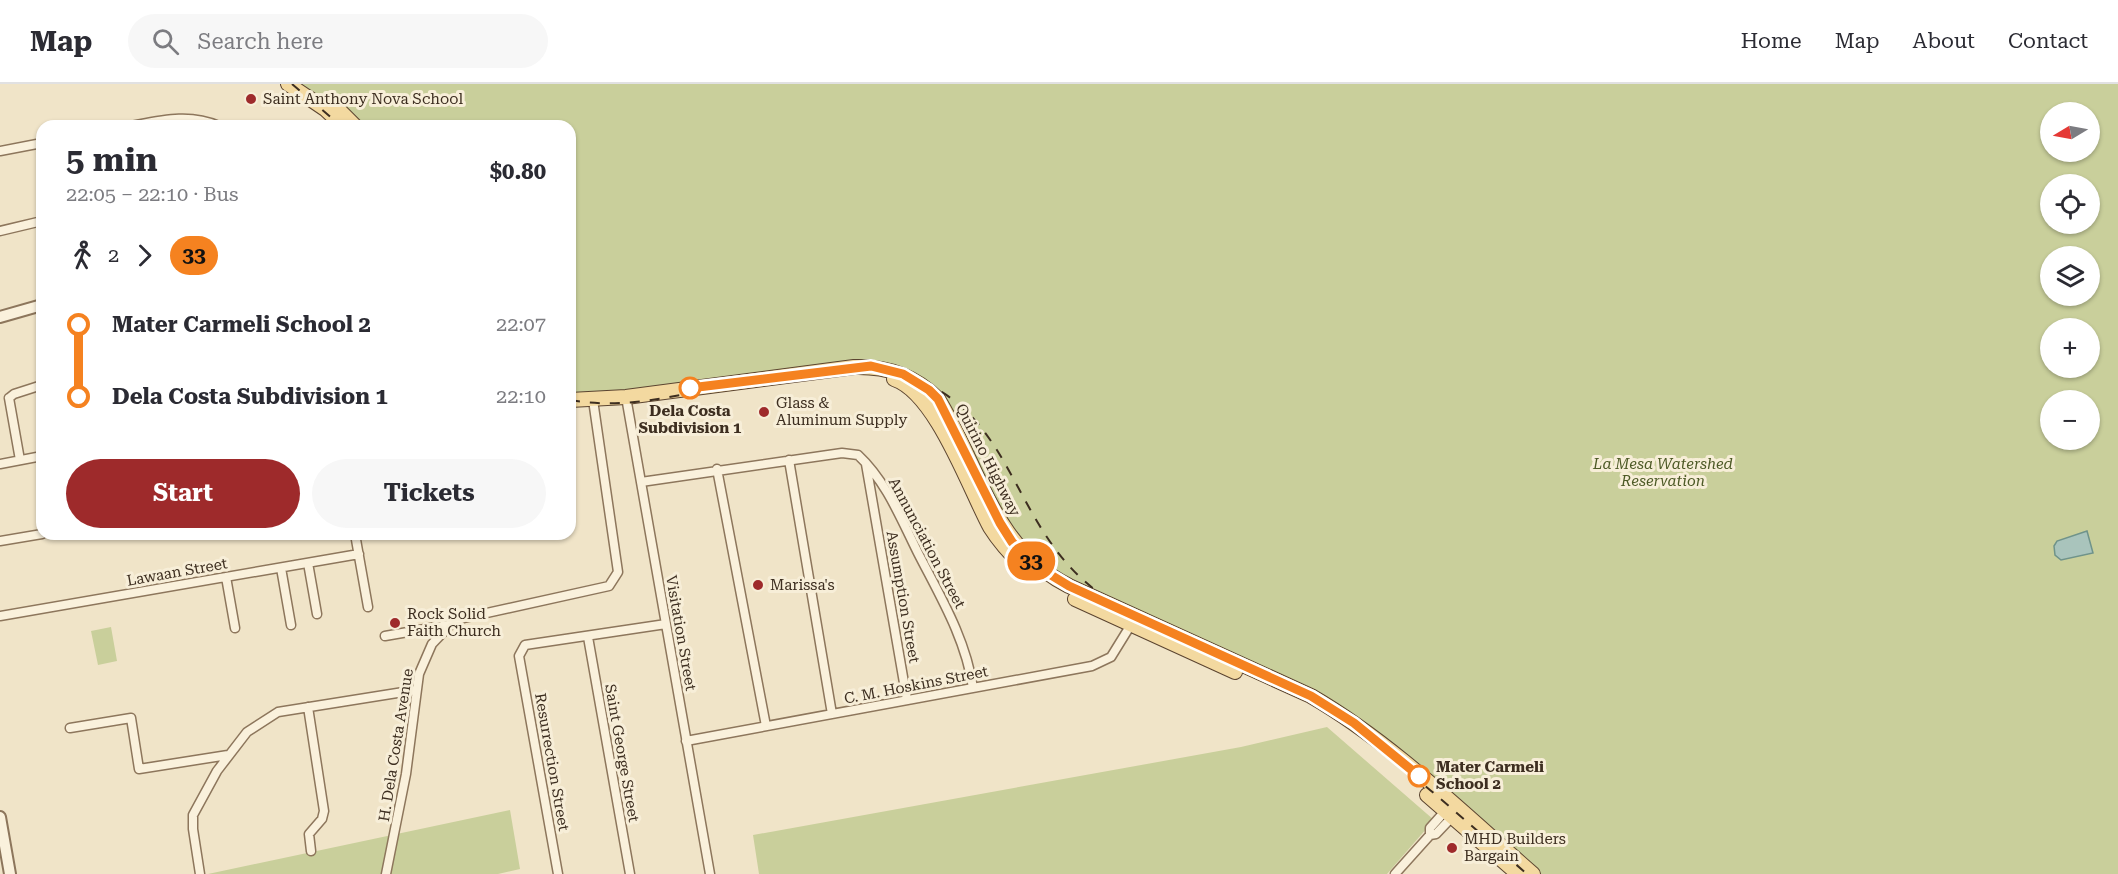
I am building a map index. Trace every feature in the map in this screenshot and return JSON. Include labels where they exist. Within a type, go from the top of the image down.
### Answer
[{"type":"main road","points":[[288,84],[325,109],[337,120]]},
{"type":"main road","points":[[304,84],[330,101],[349,120]]},
{"type":"main road","name":"Quirino Highway","points":[[576,406],[871,366],[903,374],[929,390],[938,399],[1000,523],[1024,555],[1051,577],[1134,619],[1311,696],[1334,709],[1452,810],[1533,874]]},
{"type":"main road","name":"Quirino Highway","points":[[576,401],[593,404]]},
{"type":"main road","name":"Quirino Highway","points":[[1452,810],[1518,874]]},
{"type":"street","points":[[165,120],[193,118],[200,120]]},
{"type":"street","points":[[0,151],[36,144]]},
{"type":"street","points":[[0,231],[36,222]]},
{"type":"street","points":[[0,317],[36,307]]},
{"type":"street","points":[[20,460],[4,398],[36,387]]},
{"type":"street","name":"Visitation Street","points":[[627,401],[710,874]]},
{"type":"street","points":[[385,636],[448,626],[455,620],[471,616],[609,586],[615,580],[618,572],[593,404]]},
{"type":"street","points":[[641,482],[717,469],[851,452],[866,462]]},
{"type":"street","points":[[0,464],[36,457]]},
{"type":"street","points":[[789,460],[832,714]]},
{"type":"street","name":"Annunciation Street","points":[[866,462],[888,493],[957,630],[968,659],[973,688]]},
{"type":"street","name":"Assumption Street","points":[[866,462],[907,700]]},
{"type":"street","points":[[717,469],[766,726]]},
{"type":"street","points":[[0,541],[36,535]]},
{"type":"street","points":[[356,540],[368,607]]},
{"type":"street","name":"Lawaan Street","points":[[0,616],[359,554]]},
{"type":"street","points":[[308,563],[317,614]]},
{"type":"street","points":[[280,568],[291,625]]},
{"type":"street","points":[[226,577],[235,628]]},
{"type":"street","name":"C. M. Hoskins Street","points":[[687,741],[1098,664],[1115,652],[1134,619]]},
{"type":"street","points":[[588,637],[666,624]]},
{"type":"street","name":"H. Dela Costa Avenue","points":[[386,874],[407,767],[419,674],[432,644],[448,626]]},
{"type":"street","name":"Resurrection Street","points":[[558,874],[519,656],[525,645],[588,637]]},
{"type":"street","name":"Saint George Street","points":[[588,637],[630,874]]},
{"type":"street","points":[[200,873],[193,815],[217,771],[247,732],[262,720],[278,712],[416,690]]},
{"type":"street","points":[[308,707],[324,812],[322,819],[309,834],[311,851]]},
{"type":"street","points":[[70,728],[131,718],[139,769],[228,755]]},
{"type":"street","points":[[209,759],[217,771]]},
{"type":"street","points":[[1396,874],[1430,835],[1430,828],[1452,810]]},
{"type":"street","points":[[0,817],[6,869]]},
{"type":"green space","name":"La Mesa Watershed Reservation","points":[[295,84],[2118,84],[2118,874],[1533,874],[1354,723],[1036,566],[927,392],[871,370],[576,402],[576,120],[341,120]]},
{"type":"green space","points":[[111,627],[117,661],[98,665],[91,631]]},
{"type":"green space","points":[[1327,727],[1434,820],[1387,874],[759,874],[753,835],[1241,747]]},
{"type":"green space","points":[[510,810],[520,869],[498,874],[208,874]]},
{"type":"water","points":[[2087,531],[2093,553],[2061,560],[2055,555],[2054,546],[2057,541]]},
{"type":"railway","points":[[292,84],[334,120]]},
{"type":"railway","points":[[576,400],[609,403],[649,400],[807,368],[846,366],[885,370],[926,383],[958,403],[982,428],[1001,457],[1035,519],[1056,549],[1081,578],[1108,600],[1168,635],[1295,692],[1338,716],[1384,751],[1527,874]]},
{"type":"bus line","name":"33","points":[[690,388],[871,366],[890,369],[915,379],[938,399],[1000,523],[1012,542],[1036,566],[1069,586],[1311,696],[1354,723],[1419,776]]},
{"type":"place","name":"Saint Anthony Nova School","points":[[251,99]]},
{"type":"place","name":"Dela Costa Subdivision 1","points":[[690,388]]},
{"type":"place","name":"Glass & Aluminum Supply","points":[[764,412]]},
{"type":"place","name":"Marissa's","points":[[758,585]]},
{"type":"place","name":"Rock Solid Faith Church","points":[[395,623]]},
{"type":"place","name":"Mater Carmeli School 2","points":[[1419,776]]},
{"type":"place","name":"MHD Builders Bargain","points":[[1452,848]]}]
